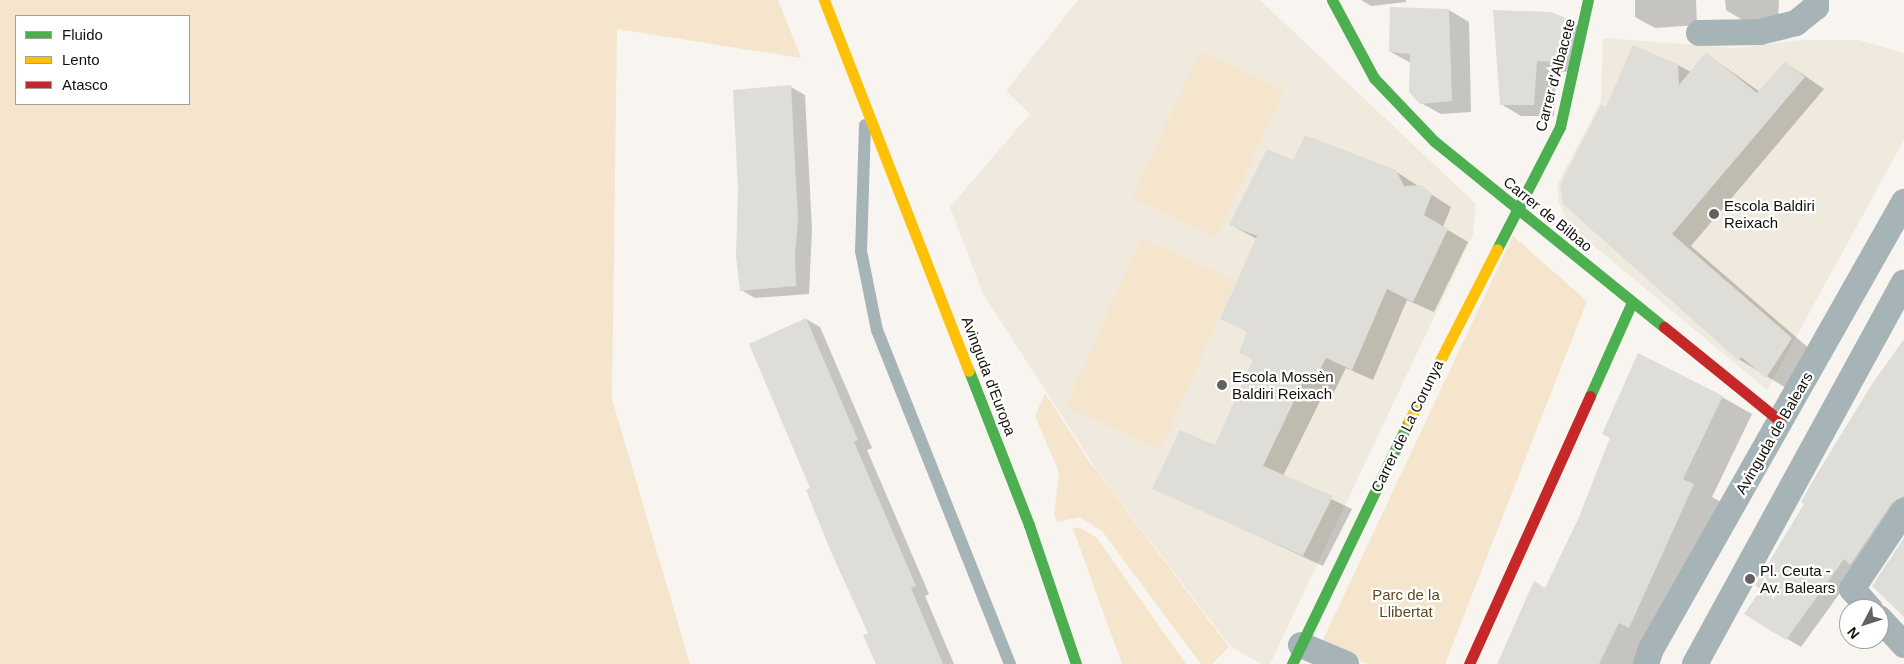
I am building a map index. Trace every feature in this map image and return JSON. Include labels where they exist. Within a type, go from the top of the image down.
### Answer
[{"type":"street","name":"Avinguda d'Europa","points":[[824,0],[866,102],[1029,525],[1076,664]]},
{"type":"street","name":"Carrer de Bilbao","points":[[1332,0],[1374,78],[1434,141],[1780,421]]},
{"type":"street","name":"Carrer d'Albacete","points":[[1520,210],[1560,127],[1588,0]]},
{"type":"street","points":[[1699,32],[1760,32],[1796,23],[1816,7],[1816,0]]},
{"type":"street","name":"Avinguda de Balears","points":[[1646,664],[1650,649],[1904,202]]},
{"type":"street","name":"Carrer de La Corunya","points":[[1346,664],[1297,654],[1432,373],[1520,210]]},
{"type":"street","points":[[1695,664],[1904,283]]},
{"type":"street","points":[[1469,664],[1632,302]]},
{"type":"street","points":[[1861,599],[1852,589],[1904,511]]},
{"type":"street","points":[[1889,629],[1904,645]]},
{"type":"lane","name":"Avinguda d'Europa","points":[[866,102],[861,251],[877,330],[1010,664]]},
{"type":"shaded area","name":"Escola Mossèn Baldiri Reixach","points":[[1078,0],[1260,0],[1476,204],[1473,235],[1270,664],[1261,664],[1230,646],[1100,475],[983,294],[950,207],[1030,114],[1006,91]]},
{"type":"shaded area","name":"Escola Baldiri Reixach","points":[[1603,38],[1737,48],[1800,40],[1859,40],[1904,53],[1904,140],[1767,390],[1569,225],[1559,203],[1557,185],[1601,101]]},
{"type":"green space","points":[[0,0],[778,0],[801,58],[617,29],[612,399],[690,664],[0,664]]},
{"type":"green space","points":[[1200,51],[1284,90],[1216,237],[1132,198]]},
{"type":"green space","name":"Parc de la Llibertat","points":[[1513,236],[1587,301],[1445,664],[1368,664],[1321,644]]},
{"type":"green space","points":[[1141,238],[1236,280],[1161,449],[1066,407]]},
{"type":"green space","points":[[1045,393],[1089,461],[1229,647],[1212,664],[1201,664],[1102,531],[1080,517],[1057,522],[1054,515],[1059,472],[1035,416]]},
{"type":"green space","points":[[1079,527],[1097,538],[1186,664],[1122,664],[1073,529]]},
{"type":"building","points":[[1390,7],[1449,9],[1452,101],[1420,104],[1409,92],[1410,54],[1389,52]]},
{"type":"building","points":[[1493,10],[1551,12],[1566,18],[1558,62],[1537,61],[1534,105],[1500,105]]},
{"type":"building","points":[[1633,45],[1678,64],[1679,85],[1706,52],[1757,93],[1785,61],[1805,77],[1672,234],[1792,338],[1766,378],[1741,357],[1739,361],[1563,204],[1560,185],[1601,105],[1606,107]]},
{"type":"building","points":[[791,85],[798,220],[795,254],[796,286],[740,291],[736,256],[738,189],[733,90]]},
{"type":"building","points":[[1305,135],[1396,170],[1404,186],[1422,185],[1432,194],[1424,215],[1448,229],[1413,302],[1387,289],[1352,370],[1326,358],[1313,384],[1304,380],[1263,466],[1333,496],[1303,556],[1152,489],[1180,430],[1215,445],[1253,359],[1239,353],[1247,331],[1220,319],[1257,236],[1229,225],[1267,149],[1293,160]]},
{"type":"building","points":[[806,318],[858,440],[854,442],[916,586],[911,588],[943,664],[876,664],[863,635],[868,633],[831,552],[806,490],[810,488],[749,344]]},
{"type":"building","points":[[1904,339],[1904,496],[1892,503],[1850,565],[1844,559],[1786,640],[1744,614],[1761,590],[1755,585],[1804,504],[1801,502],[1812,482],[1872,384]]},
{"type":"building","points":[[1638,353],[1723,396],[1683,479],[1694,484],[1629,628],[1619,623],[1599,664],[1497,664],[1534,581],[1545,588],[1579,517],[1610,438],[1602,434]]},
{"type":"building","points":[[1904,538],[1904,617],[1889,602],[1889,599],[1885,599],[1872,586]]},
{"type":"traffic: fast","points":[[1332,0],[1374,78],[1434,141],[1664,327]]},
{"type":"traffic: fast","points":[[1497,249],[1560,127],[1588,0]]},
{"type":"traffic: fast","points":[[1590,396],[1632,302]]},
{"type":"traffic: fast","points":[[969,371],[1029,525],[1076,664]]},
{"type":"traffic: fast","points":[[1292,664],[1409,421]]},
{"type":"traffic: slow","points":[[824,0],[969,371]]},
{"type":"traffic: slow","points":[[1409,421],[1497,249]]},
{"type":"traffic: jam","points":[[1664,327],[1780,421]]},
{"type":"traffic: jam","points":[[1469,664],[1590,396]]},
{"type":"place","name":"Escola Baldiri Reixach","points":[[1714,214]]},
{"type":"place","name":"Escola Mossèn Baldiri Reixach","points":[[1222,385]]},
{"type":"place","name":"Pl. Ceuta - Av. Balears","points":[[1750,579]]}]
